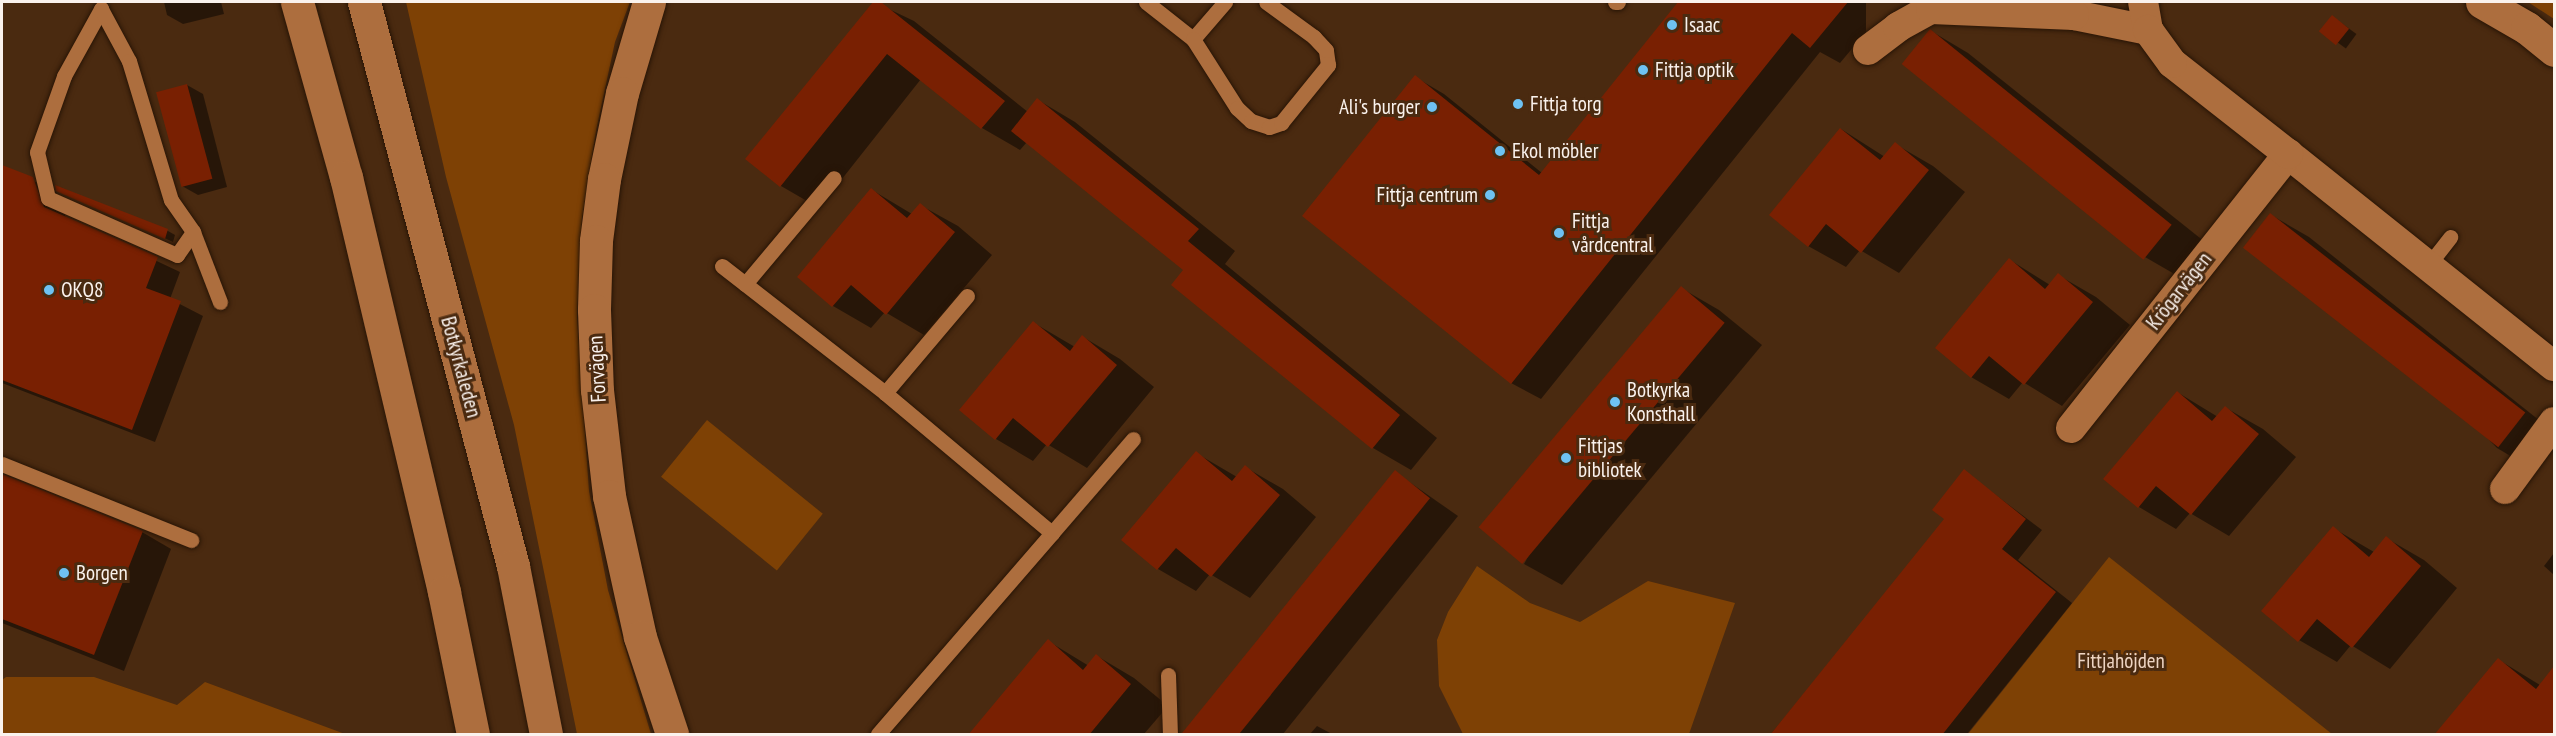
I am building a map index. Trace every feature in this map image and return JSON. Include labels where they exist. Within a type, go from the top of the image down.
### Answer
[{"type":"main road","points":[[297,2],[354,211],[444,592],[473,735]]},
{"type":"main road","name":"Botkyrkaleden","points":[[364,2],[513,566],[546,735]]},
{"type":"main road","name":"Forvägen","points":[[649,2],[622,93],[604,179],[596,241],[594,321],[597,390],[609,496],[640,638],[672,735]]},
{"type":"main road","points":[[2482,2],[2527,28],[2554,50]]},
{"type":"street","points":[[2047,2],[2074,15]]},
{"type":"street","points":[[1868,50],[1898,27],[1931,9],[2145,16],[2172,63],[2430,263],[2554,366]]},
{"type":"street","name":"Krögarvägen","points":[[2071,428],[2288,154]]},
{"type":"street","points":[[2505,489],[2554,422]]},
{"type":"lane","points":[[1146,2],[1193,39],[1237,108],[1251,121],[1269,127],[1281,123],[1328,65],[1326,50],[1314,37],[1266,2]]},
{"type":"lane","points":[[1193,39],[1225,2]]},
{"type":"lane","points":[[98,5],[64,76],[37,152],[48,198],[177,255],[193,232]]},
{"type":"lane","points":[[98,5],[129,61],[171,200],[193,232],[220,302]]},
{"type":"lane","points":[[745,284],[834,178]]},
{"type":"lane","points":[[2430,263],[2450,237]]},
{"type":"lane","points":[[722,266],[885,393],[1052,533]]},
{"type":"lane","points":[[885,393],[967,296]]},
{"type":"lane","points":[[878,735],[1133,439]]},
{"type":"lane","points":[[2,464],[191,540]]},
{"type":"lane","points":[[1168,675],[1170,735]]},
{"type":"green space","points":[[406,2],[630,2],[615,42],[596,131],[582,218],[577,317],[589,491],[608,590],[651,734],[577,734],[514,425],[446,177]]},
{"type":"green space","points":[[2528,2],[2554,2],[2554,19]]},
{"type":"green space","points":[[707,420],[823,514],[777,571],[661,477]]},
{"type":"green space","name":"Fittjahöjden","points":[[2109,557],[2332,734],[1968,734]]},
{"type":"green space","points":[[1477,566],[1530,603],[1580,622],[1648,581],[1735,603],[1689,734],[1463,734],[1439,686],[1437,640],[1448,612]]},
{"type":"green space","points":[[6,677],[94,677],[177,705],[205,682],[345,734],[2,734],[2,680]]},
{"type":"building","points":[[873,2],[881,2],[1005,101],[981,129],[887,54],[780,187],[745,159]]},
{"type":"building","name":"Fittja centrum","points":[[1678,2],[1848,2],[1810,48],[1792,33],[1511,384],[1302,216],[1415,75],[1539,175]]},
{"type":"building","points":[[2332,15],[2349,29],[2336,45],[2319,31]]},
{"type":"building","points":[[1930,29],[2172,225],[2143,260],[1902,64]]},
{"type":"building","points":[[187,84],[212,179],[181,187],[156,92]]},
{"type":"building","points":[[1037,98],[1199,229],[1188,241],[1400,415],[1372,449],[1171,285],[1183,270],[1011,131]]},
{"type":"building","points":[[1840,128],[1880,160],[1895,142],[1929,170],[1861,253],[1826,224],[1808,247],[1769,215]]},
{"type":"building","points":[[2,165],[33,177],[44,207],[158,257],[146,288],[181,301],[132,430],[2,380]]},
{"type":"building","points":[[55,185],[168,229],[165,239],[56,191]]},
{"type":"building","points":[[871,188],[907,218],[920,203],[955,232],[886,315],[851,285],[832,307],[797,277]]},
{"type":"building","points":[[2270,213],[2525,412],[2498,447],[2243,248]]},
{"type":"building","points":[[2009,258],[2045,289],[2058,273],[2093,302],[2024,385],[1989,356],[1971,378],[1935,348]]},
{"type":"building","points":[[1681,286],[1725,323],[1522,564],[1479,527]]},
{"type":"building","points":[[1033,321],[1070,351],[1082,335],[1117,365],[1048,447],[1013,418],[995,440],[959,410]]},
{"type":"building","points":[[2177,391],[2212,421],[2225,406],[2259,434],[2191,515],[2156,486],[2138,508],[2103,479]]},
{"type":"building","points":[[1196,451],[1232,481],[1245,465],[1280,495],[1211,577],[1176,548],[1157,570],[1121,540]]},
{"type":"building","points":[[1964,469],[2026,519],[2002,549],[2056,592],[1942,735],[1770,735],[1944,519],[1932,510]]},
{"type":"building","points":[[1395,470],[1430,498],[1239,734],[1182,733]]},
{"type":"building","name":"Borgen","points":[[2,474],[143,531],[94,655],[2,619]]},
{"type":"building","points":[[2333,526],[2369,557],[2386,536],[2421,566],[2352,648],[2317,619],[2298,642],[2261,611]]},
{"type":"building","points":[[1048,639],[1083,670],[1096,654],[1131,684],[1089,735],[968,735]]},
{"type":"building","points":[[2498,658],[2536,689],[2554,666],[2554,735],[2434,735]]},
{"type":"place","name":"Isaac","points":[[1672,25]]},
{"type":"place","name":"Fittja optik","points":[[1643,70]]},
{"type":"place","name":"Fittja torg","points":[[1518,104]]},
{"type":"place","name":"Ali's burger","points":[[1432,107]]},
{"type":"place","name":"Ekol möbler","points":[[1500,151]]},
{"type":"place","name":"Fittja centrum","points":[[1490,195]]},
{"type":"place","name":"Fittja vårdcentral","points":[[1559,233]]},
{"type":"place","name":"OKQ8","points":[[49,290]]},
{"type":"place","name":"Botkyrka Konsthall","points":[[1615,402]]},
{"type":"place","name":"Fittjas bibliotek","points":[[1566,458]]},
{"type":"place","name":"Borgen","points":[[64,573]]}]
